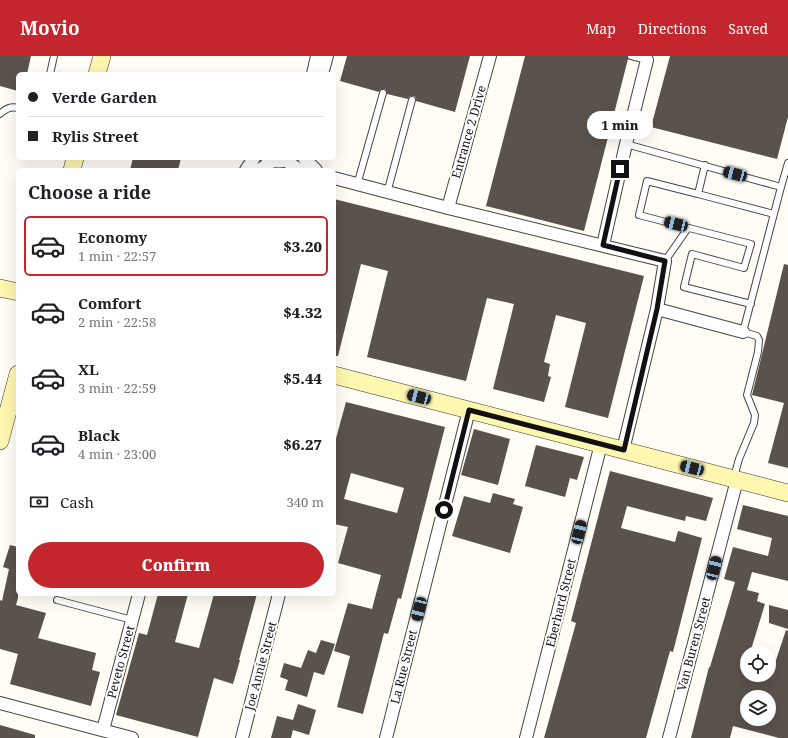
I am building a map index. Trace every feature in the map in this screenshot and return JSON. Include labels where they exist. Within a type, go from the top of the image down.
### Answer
[{"type":"main road","points":[[98,72],[102,56]]},
{"type":"main road","points":[[0,288],[16,292]]},
{"type":"main road","points":[[336,378],[469,410],[788,493]]},
{"type":"main road","points":[[0,441],[16,381]]},
{"type":"street","points":[[313,72],[317,56]]},
{"type":"street","points":[[323,72],[327,56]]},
{"type":"street","name":"Entrance 2 Drive","points":[[448,208],[490,56]]},
{"type":"street","points":[[603,245],[626,144],[648,58]]},
{"type":"street","points":[[261,168],[270,160]]},
{"type":"street","points":[[289,160],[298,168]]},
{"type":"street","points":[[306,160],[314,168]]},
{"type":"street","points":[[336,179],[387,193],[665,261],[657,309],[624,450]]},
{"type":"street","points":[[657,309],[743,332]]},
{"type":"street","name":"La Rue Street","points":[[386,738],[469,410]]},
{"type":"street","name":"Eberhard Street","points":[[526,738],[601,444]]},
{"type":"street","name":"Van Buren Street","points":[[669,738],[735,479]]},
{"type":"street","name":"Peveto Street","points":[[102,734],[138,596]]},
{"type":"street","name":"Joe Annie Street","points":[[242,738],[279,596]]},
{"type":"street","points":[[0,703],[102,734],[132,738]]},
{"type":"lane","points":[[50,72],[54,56]]},
{"type":"lane","points":[[631,56],[648,58]]},
{"type":"lane","points":[[357,185],[383,93]]},
{"type":"lane","points":[[387,193],[412,100]]},
{"type":"lane","points":[[0,114],[6,109],[16,107]]},
{"type":"lane","points":[[626,144],[781,187]]},
{"type":"lane","points":[[735,479],[739,459],[754,423],[755,414],[748,395],[758,352],[759,340],[757,336],[743,332],[788,163]]},
{"type":"lane","points":[[698,194],[705,166]]},
{"type":"lane","points":[[751,304],[684,287],[692,254],[744,268],[751,244],[639,215],[647,181],[774,214]]},
{"type":"lane","points":[[665,261],[688,228]]},
{"type":"lane","points":[[57,600],[132,620]]},
{"type":"building","points":[[0,56],[31,56],[27,72],[16,72],[16,90],[0,86]]},
{"type":"building","points":[[347,56],[470,56],[455,112],[416,101],[414,96],[410,96],[408,99],[387,94],[386,90],[384,89],[380,90],[379,92],[340,81]]},
{"type":"building","points":[[525,56],[627,56],[628,59],[584,231],[486,206]]},
{"type":"building","points":[[670,56],[788,56],[788,117],[777,159],[651,127]]},
{"type":"building","points":[[132,160],[180,160],[178,168],[130,168]]},
{"type":"building","points":[[336,199],[644,276],[608,418],[565,407],[586,323],[556,315],[544,362],[550,364],[548,376],[551,377],[544,402],[493,389],[514,304],[487,298],[466,381],[367,357],[388,271],[361,264],[338,356],[336,356]]},
{"type":"building","points":[[784,264],[788,265],[788,468],[768,463],[784,403],[752,395]]},
{"type":"building","points":[[346,402],[445,427],[401,599],[398,598],[388,634],[384,633],[363,714],[337,707],[350,656],[334,651],[348,603],[372,609],[381,575],[338,563],[348,527],[336,524],[336,438]],"holes":[[[351,473],[404,488],[397,513],[344,499]]]},
{"type":"building","points":[[474,429],[510,439],[498,485],[461,475]]},
{"type":"building","points":[[536,445],[584,457],[577,480],[570,478],[565,497],[525,486]]},
{"type":"building","points":[[610,471],[713,498],[706,521],[686,516],[685,521],[627,506],[621,528],[675,542],[678,531],[702,538],[673,652],[670,651],[646,738],[544,738],[576,623],[571,621]]},
{"type":"building","points":[[493,493],[515,499],[513,504],[523,507],[510,553],[452,536],[464,496],[490,503]]},
{"type":"building","points":[[743,505],[788,516],[788,581],[752,572],[747,590],[759,593],[757,601],[765,604],[752,646],[740,646],[740,682],[776,682],[776,660],[786,630],[788,631],[788,738],[779,738],[733,726],[730,738],[691,738],[709,667],[735,582],[724,579],[733,547],[768,556],[772,538],[737,529]]},
{"type":"building","points":[[10,545],[16,546],[16,596],[18,596],[18,598],[16,605],[46,613],[38,638],[96,653],[92,670],[100,672],[91,706],[10,684],[18,654],[0,649],[0,600],[2,601],[9,569],[3,567]]},
{"type":"building","points":[[157,596],[187,596],[175,642],[199,648],[213,596],[256,596],[233,684],[214,678],[198,737],[116,715],[139,633],[147,635]]},
{"type":"building","points":[[769,605],[788,610],[788,629],[769,623]]},
{"type":"building","points":[[321,640],[335,644],[324,675],[314,672],[307,697],[285,690],[288,680],[280,677],[284,663],[301,668],[308,650],[316,653]]},
{"type":"building","points":[[298,704],[316,710],[309,735],[293,730],[291,738],[271,738],[277,716],[293,720]]},
{"type":"building","points":[[0,725],[35,735],[35,738],[0,738]]},
{"type":"route","points":[[444,510],[469,410],[624,450],[657,309],[665,261],[603,245],[620,169]]}]
